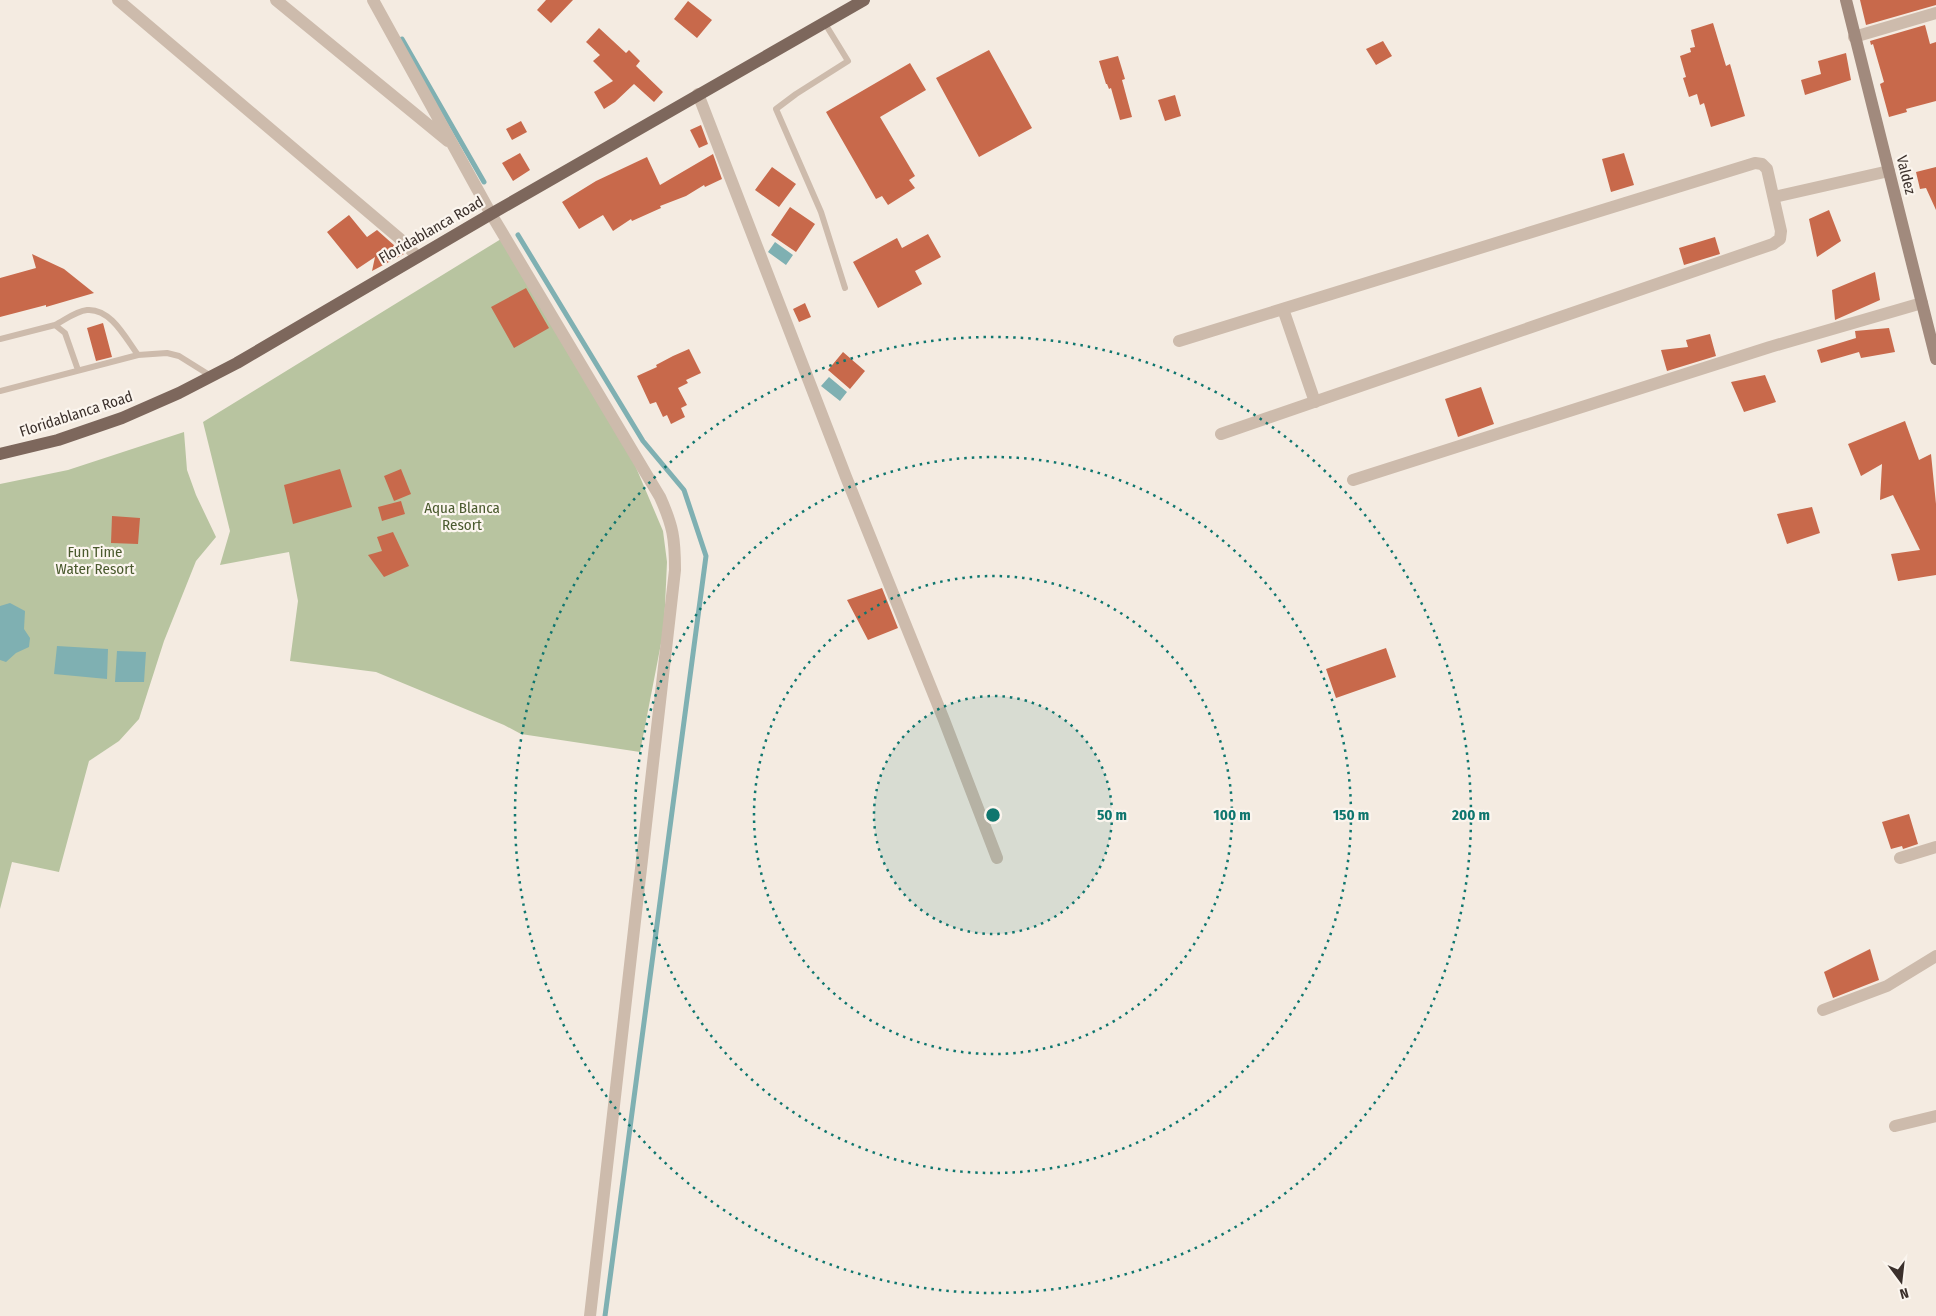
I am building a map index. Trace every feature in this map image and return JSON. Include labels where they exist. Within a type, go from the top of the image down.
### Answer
[{"type":"main road","name":"Floridablanca Road","points":[[0,454],[58,440],[122,418],[237,364],[491,214],[864,0]]},
{"type":"street","points":[[118,0],[406,244],[417,257]]},
{"type":"street","points":[[276,0],[453,145]]},
{"type":"street","points":[[373,0],[491,214],[660,497],[670,519],[675,539],[675,570],[590,1316]]},
{"type":"street","name":"Valdez","points":[[1846,0],[1936,359]]},
{"type":"street","points":[[1854,37],[1936,13]]},
{"type":"street","points":[[698,94],[846,477],[944,720],[997,858]]},
{"type":"street","points":[[1179,341],[1755,162],[1762,164],[1767,169],[1781,231],[1780,239],[1773,244],[1221,434]]},
{"type":"street","points":[[1774,197],[1889,171]]},
{"type":"street","points":[[1353,480],[1752,353],[1922,303]]},
{"type":"street","points":[[1283,309],[1315,402]]},
{"type":"street","points":[[1900,858],[1936,847]]},
{"type":"street","points":[[1823,1010],[1887,986],[1936,956]]},
{"type":"street","points":[[1895,1126],[1936,1116]]},
{"type":"lane","points":[[824,22],[848,61],[776,109],[821,212],[845,288]]},
{"type":"lane","points":[[0,340],[56,325],[76,313],[88,310],[100,312],[111,319],[138,355]]},
{"type":"lane","points":[[56,325],[66,333],[78,370]]},
{"type":"lane","points":[[0,390],[138,355],[167,353],[179,356],[212,376]]},
{"type":"green space","name":"Aqua Blanca Resort","points":[[501,239],[629,451],[663,531],[667,562],[664,628],[640,752],[521,734],[504,725],[376,672],[290,661],[298,601],[289,552],[220,565],[230,531],[203,422]]},
{"type":"green space","name":"Fun Time Water Resort","points":[[184,432],[187,470],[196,495],[216,537],[196,561],[164,641],[139,719],[119,741],[89,761],[59,872],[12,862],[0,909],[0,484],[68,470]]},
{"type":"water","points":[[775,242],[793,255],[786,265],[768,252]]},
{"type":"water","points":[[829,377],[847,392],[840,401],[821,386]]},
{"type":"water","points":[[10,603],[25,611],[24,629],[30,638],[29,647],[16,653],[6,662],[0,660],[0,606]]},
{"type":"water","points":[[57,646],[108,649],[107,679],[54,674]]},
{"type":"water","points":[[117,651],[146,652],[144,682],[115,682]]},
{"type":"building","points":[[546,0],[573,0],[551,23],[537,10]]},
{"type":"building","points":[[1860,0],[1936,0],[1936,5],[1866,25]]},
{"type":"building","points":[[688,1],[712,20],[697,38],[674,19]]},
{"type":"building","points":[[1713,23],[1726,66],[1730,64],[1745,116],[1711,127],[1704,103],[1700,105],[1697,94],[1689,97],[1683,78],[1686,77],[1680,56],[1691,52],[1690,48],[1695,47],[1691,30]]},
{"type":"building","points":[[1925,25],[1930,44],[1936,42],[1936,101],[1906,109],[1907,112],[1889,117],[1880,84],[1884,82],[1873,44],[1871,45],[1870,41]]},
{"type":"building","points":[[599,28],[626,53],[629,50],[640,61],[636,66],[663,92],[654,102],[634,84],[615,102],[604,109],[594,92],[613,81],[593,61],[600,55],[586,42]]},
{"type":"building","points":[[1383,41],[1392,56],[1376,65],[1366,49]]},
{"type":"building","points":[[989,50],[1032,128],[979,157],[936,78]]},
{"type":"building","points":[[1846,53],[1851,80],[1805,95],[1801,80],[1821,74],[1818,61]]},
{"type":"building","points":[[1118,56],[1125,79],[1122,80],[1132,117],[1120,120],[1111,88],[1109,89],[1106,84],[1099,61]]},
{"type":"building","points":[[910,63],[926,90],[880,117],[915,176],[909,180],[915,188],[888,205],[882,196],[876,199],[826,112]]},
{"type":"building","points":[[1175,95],[1181,116],[1165,121],[1158,100]]},
{"type":"building","points":[[521,121],[527,132],[512,140],[506,129]]},
{"type":"building","points":[[701,125],[708,144],[699,148],[690,130]]},
{"type":"building","points":[[520,153],[530,170],[513,181],[502,163]]},
{"type":"building","points":[[1624,153],[1634,185],[1611,192],[1602,159]]},
{"type":"building","points":[[713,154],[722,179],[705,187],[704,185],[686,196],[660,206],[661,208],[632,221],[631,219],[613,231],[603,215],[579,229],[562,202],[596,181],[647,157],[660,185]]},
{"type":"building","points":[[772,167],[796,184],[779,207],[755,190]]},
{"type":"building","points":[[1936,167],[1936,210],[1926,188],[1920,189],[1916,172]]},
{"type":"building","points":[[790,207],[815,224],[796,252],[771,235]]},
{"type":"building","points":[[1829,210],[1841,241],[1817,257],[1809,219]]},
{"type":"building","points":[[349,215],[367,237],[377,230],[404,254],[372,271],[375,257],[357,269],[327,232]]},
{"type":"building","points":[[928,234],[941,257],[915,271],[922,284],[878,308],[853,262],[897,238],[902,248]]},
{"type":"building","points":[[1715,237],[1720,254],[1684,265],[1679,248]]},
{"type":"building","points":[[32,254],[64,269],[94,293],[46,307],[46,305],[0,317],[0,278],[36,268]]},
{"type":"building","points":[[1875,272],[1880,300],[1835,320],[1832,290]]},
{"type":"building","points":[[526,288],[549,328],[514,348],[491,307]]},
{"type":"building","points":[[805,303],[811,317],[799,322],[793,309]]},
{"type":"building","points":[[103,323],[112,357],[96,361],[87,328]]},
{"type":"building","points":[[1889,328],[1895,352],[1861,358],[1859,352],[1821,363],[1817,350],[1856,338],[1855,331]]},
{"type":"building","points":[[1710,334],[1716,356],[1667,371],[1661,350],[1688,347],[1686,340]]},
{"type":"building","points":[[689,349],[701,373],[686,380],[688,383],[678,388],[687,405],[681,408],[685,417],[671,424],[667,415],[663,417],[656,402],[650,404],[637,376]]},
{"type":"building","points":[[843,352],[865,371],[850,389],[828,370]]},
{"type":"building","points":[[1765,375],[1776,402],[1744,412],[1731,382]]},
{"type":"building","points":[[1481,387],[1494,424],[1458,437],[1445,399]]},
{"type":"building","points":[[1905,421],[1919,460],[1931,454],[1936,504],[1936,575],[1898,581],[1891,554],[1920,550],[1893,495],[1880,500],[1882,464],[1861,476],[1848,444]]},
{"type":"building","points":[[340,469],[352,507],[293,524],[284,485]]},
{"type":"building","points":[[401,469],[411,494],[394,501],[384,476]]},
{"type":"building","points":[[401,501],[405,514],[382,521],[378,507]]},
{"type":"building","points":[[1812,507],[1820,533],[1787,544],[1777,514]]},
{"type":"building","points":[[112,516],[140,518],[138,544],[111,543]]},
{"type":"building","points":[[393,532],[409,566],[384,577],[368,555],[382,551],[377,537]]},
{"type":"building","points":[[882,588],[898,628],[868,640],[847,600]]},
{"type":"building","points":[[1386,648],[1396,677],[1336,698],[1326,669]]},
{"type":"building","points":[[1909,814],[1918,844],[1903,849],[1902,846],[1891,849],[1882,822]]},
{"type":"building","points":[[1870,949],[1879,980],[1833,998],[1824,972]]},
{"type":"waterway","points":[[402,39],[484,182]]},
{"type":"waterway","points":[[518,235],[643,441],[684,490],[706,556],[605,1316]]}]
